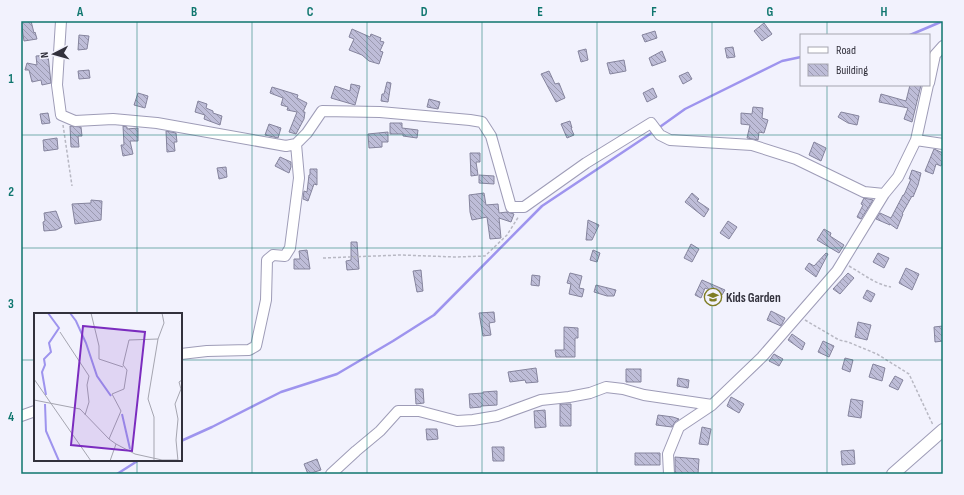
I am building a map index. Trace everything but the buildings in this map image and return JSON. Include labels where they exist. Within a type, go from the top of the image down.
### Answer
[{"type":"street","points":[[61,21],[57,85],[62,115],[75,120],[114,119],[157,122],[286,146],[296,144],[307,133],[322,111],[380,112],[482,122],[491,136],[511,207],[524,207],[586,163],[651,123],[660,135],[670,140],[752,145],[796,159],[864,192],[884,194]]},
{"type":"street","points":[[930,79],[935,55],[943,46]]},
{"type":"street","points":[[669,474],[668,454],[679,427],[712,405],[762,357],[837,271],[884,194],[898,177],[916,140],[929,86]]},
{"type":"street","points":[[916,140],[943,144]]},
{"type":"street","points":[[182,354],[207,351],[249,350],[256,346],[266,300],[267,260],[273,255],[285,256],[290,248],[299,178],[296,144]]},
{"type":"street","points":[[331,474],[380,431],[398,411],[419,411],[457,421],[473,420],[497,416],[541,400],[569,397],[606,387],[623,389],[644,395],[712,405]]},
{"type":"street","points":[[21,416],[34,411]]},
{"type":"street","points":[[893,474],[940,433]]},
{"type":"path","points":[[62,115],[72,186]]},
{"type":"path","points":[[323,258],[401,255],[455,257],[485,256],[506,235],[524,207]]},
{"type":"path","points":[[842,263],[872,280],[891,287]]},
{"type":"path","points":[[798,316],[839,340],[848,342],[877,354],[909,374],[940,433]]},
{"type":"waterway","points":[[912,34],[943,21]]},
{"type":"waterway","points":[[657,129],[685,109],[782,61],[800,57]]},
{"type":"waterway","points":[[182,441],[281,392],[337,374],[434,315],[542,206],[653,132]]},
{"type":"waterway","points":[[117,474],[137,461]]},
{"type":"place","name":"Kids Garden","points":[[713,297]]}]
